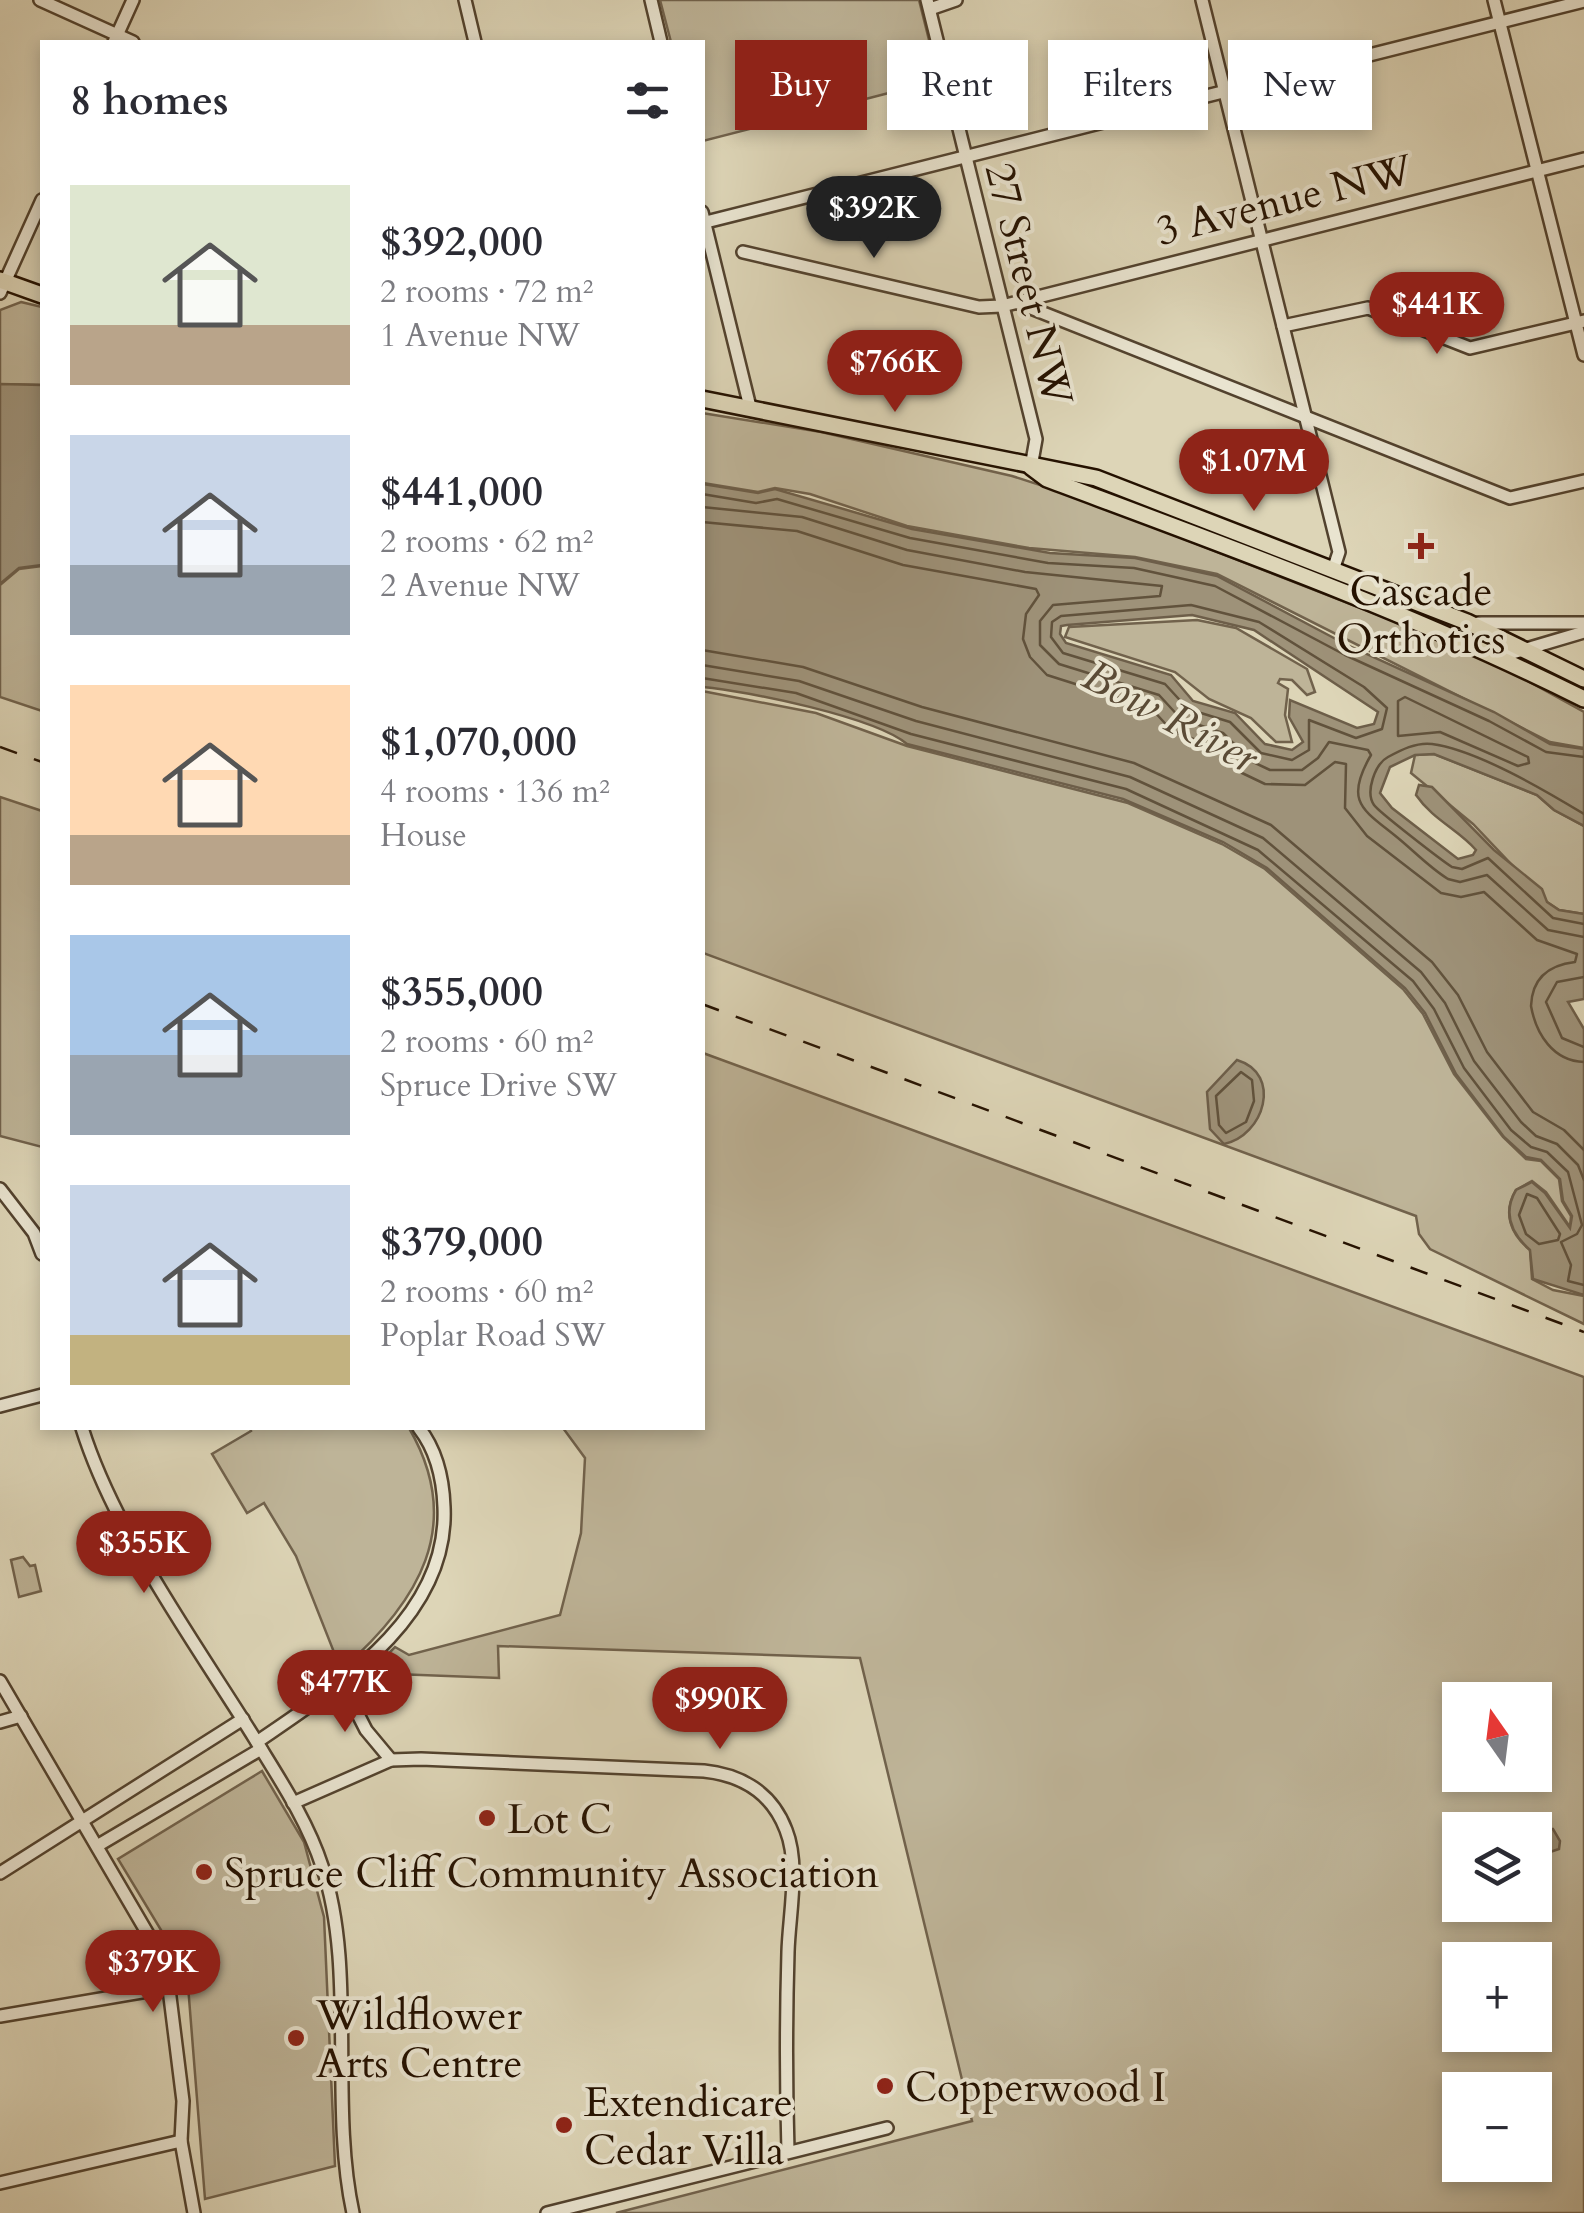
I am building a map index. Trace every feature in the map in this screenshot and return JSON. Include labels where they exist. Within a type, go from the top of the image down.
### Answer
[{"type":"main road","points":[[2,285],[40,294]]},
{"type":"main road","points":[[705,400],[1096,478],[1467,622],[1583,677]]},
{"type":"main road","points":[[1031,467],[1047,480],[1349,592],[1499,656],[1584,700]]},
{"type":"main road","points":[[1554,684],[1583,677]]},
{"type":"street","points":[[40,0],[116,39],[133,0]]},
{"type":"street","points":[[465,0],[475,40]]},
{"type":"street","points":[[651,0],[661,40]]},
{"type":"street","points":[[929,2],[956,0]]},
{"type":"street","points":[[1202,0],[1339,552],[1333,570]]},
{"type":"street","points":[[1494,0],[1580,322],[1584,355]]},
{"type":"street","points":[[705,219],[1584,1]]},
{"type":"street","name":"27 Street NW","points":[[929,2],[1036,440],[1031,467]]},
{"type":"street","name":"3 Avenue NW","points":[[744,252],[979,307],[1002,306],[1584,159]]},
{"type":"street","points":[[2,285],[40,204]]},
{"type":"street","points":[[705,227],[750,407]]},
{"type":"street","points":[[1018,303],[1510,498],[1584,480]]},
{"type":"street","points":[[1283,326],[1368,308],[1470,348],[1580,322]]},
{"type":"street","points":[[1467,622],[1498,626],[1584,623]]},
{"type":"street","points":[[1499,656],[1584,632]]},
{"type":"street","points":[[0,1190],[40,1245]]},
{"type":"street","points":[[0,1406],[40,1396]]},
{"type":"street","points":[[83,1430],[122,1521],[293,1803],[322,1864],[331,1899],[341,2122],[353,2213]]},
{"type":"street","points":[[98,1846],[259,1746],[342,1683],[410,1611],[436,1567],[444,1522],[443,1486],[434,1453],[420,1430]]},
{"type":"street","points":[[0,1681],[166,1964],[182,2101],[181,2141],[194,2213]]},
{"type":"street","points":[[342,1683],[366,1730],[391,1760]]},
{"type":"street","points":[[0,1722],[20,1716]]},
{"type":"street","points":[[0,1873],[243,1719]]},
{"type":"street","points":[[293,1803],[391,1760],[704,1770],[736,1777],[760,1792],[780,1816],[791,1857],[786,2034],[788,2152]]},
{"type":"street","points":[[0,2016],[171,1987]]},
{"type":"street","points":[[547,2213],[887,2128]]},
{"type":"street","points":[[0,2183],[181,2141]]},
{"type":"shaded area","points":[[660,0],[919,0],[929,40],[887,40],[887,93],[867,99],[867,40],[735,40],[735,130],[746,130],[705,140],[705,40],[670,40]]},
{"type":"shaded area","points":[[21,302],[40,307],[40,385],[0,384],[0,310]]},
{"type":"shaded area","points":[[705,413],[821,432],[1012,476],[1074,496],[1481,655],[1584,712],[1584,748],[1550,742],[1217,574],[1135,557],[1029,548],[907,526],[810,494],[775,488],[758,492],[705,483]]},
{"type":"shaded area","points":[[40,566],[40,710],[0,697],[0,585],[19,569]]},
{"type":"shaded area","points":[[1197,620],[1236,628],[1307,669],[1315,692],[1307,695],[1292,680],[1280,679],[1278,683],[1288,689],[1285,715],[1292,742],[1276,742],[1251,718],[1209,699],[1175,672],[1065,637],[1069,627]]},
{"type":"shaded area","points":[[705,692],[816,713],[907,746],[1128,803],[1222,844],[1265,869],[1403,989],[1423,1014],[1454,1074],[1503,1137],[1526,1159],[1541,1161],[1559,1179],[1562,1201],[1571,1216],[1570,1227],[1546,1192],[1532,1181],[1516,1190],[1509,1215],[1518,1238],[1530,1250],[1532,1279],[1553,1290],[1584,1296],[1584,1324],[1430,1249],[1419,1234],[1416,1216],[705,954]]},
{"type":"shaded area","points":[[1434,754],[1537,795],[1554,810],[1584,826],[1584,914],[1559,910],[1547,902],[1473,824],[1411,773],[1415,755]]},
{"type":"shaded area","points":[[0,797],[40,810],[40,1146],[0,1136]]},
{"type":"shaded area","points":[[705,1054],[1584,1377],[1584,2213],[616,2213],[972,2121],[860,1658],[498,1646],[499,1678],[395,1674],[380,1662],[395,1647],[409,1655],[560,1615],[581,1533],[585,1458],[564,1430],[705,1430]]},
{"type":"shaded area","points":[[410,1430],[426,1464],[433,1498],[433,1530],[425,1561],[392,1618],[341,1670],[296,1556],[264,1503],[247,1513],[212,1454],[251,1431]]},
{"type":"shaded area","points":[[23,1557],[30,1566],[35,1565],[41,1591],[19,1597],[11,1560]]},
{"type":"shaded area","points":[[262,1771],[304,1842],[324,1917],[335,2166],[205,2199],[187,1973],[118,1859]]},
{"type":"water","points":[[0,384],[40,385],[40,565],[19,568],[0,584]]},
{"type":"water","name":"Bow River","points":[[705,484],[758,493],[775,489],[912,529],[1050,553],[1135,558],[1217,576],[1349,646],[1494,712],[1550,744],[1584,749],[1584,826],[1554,810],[1537,795],[1434,754],[1415,755],[1390,767],[1380,793],[1392,808],[1458,859],[1473,855],[1476,850],[1416,795],[1419,785],[1432,787],[1494,850],[1542,889],[1547,902],[1559,910],[1584,914],[1584,999],[1568,1002],[1584,1029],[1584,1295],[1533,1279],[1530,1250],[1511,1223],[1510,1207],[1516,1190],[1532,1182],[1545,1193],[1570,1228],[1572,1216],[1563,1201],[1560,1179],[1541,1160],[1526,1157],[1504,1137],[1456,1074],[1425,1013],[1405,988],[1267,868],[1223,842],[1123,799],[907,744],[840,715],[705,687]],"holes":[[[1192,615],[1254,630],[1378,712],[1374,724],[1357,728],[1290,700],[1289,717],[1303,742],[1292,750],[1265,744],[1235,713],[1193,701],[1171,675],[1066,643],[1060,634],[1061,626]]]},
{"type":"water","points":[[1237,1060],[1251,1067],[1260,1078],[1263,1104],[1249,1129],[1224,1144],[1210,1129],[1207,1092]]},
{"type":"water","points":[[1552,1829],[1560,1841],[1559,1849],[1552,1851]]},
{"type":"railway","points":[[0,747],[40,761]]},
{"type":"railway","points":[[705,1005],[1584,1332]]},
{"type":"place","name":"Cascade Orthotics","points":[[1421,546]]},
{"type":"place","name":"Lot C","points":[[487,1818]]},
{"type":"place","name":"Spruce Cliff Community Association","points":[[204,1872]]},
{"type":"place","name":"Wildflower Arts Centre","points":[[296,2038]]},
{"type":"place","name":"Copperwood I","points":[[885,2086]]},
{"type":"place","name":"Extendicare Cedar Villa","points":[[564,2125]]}]
